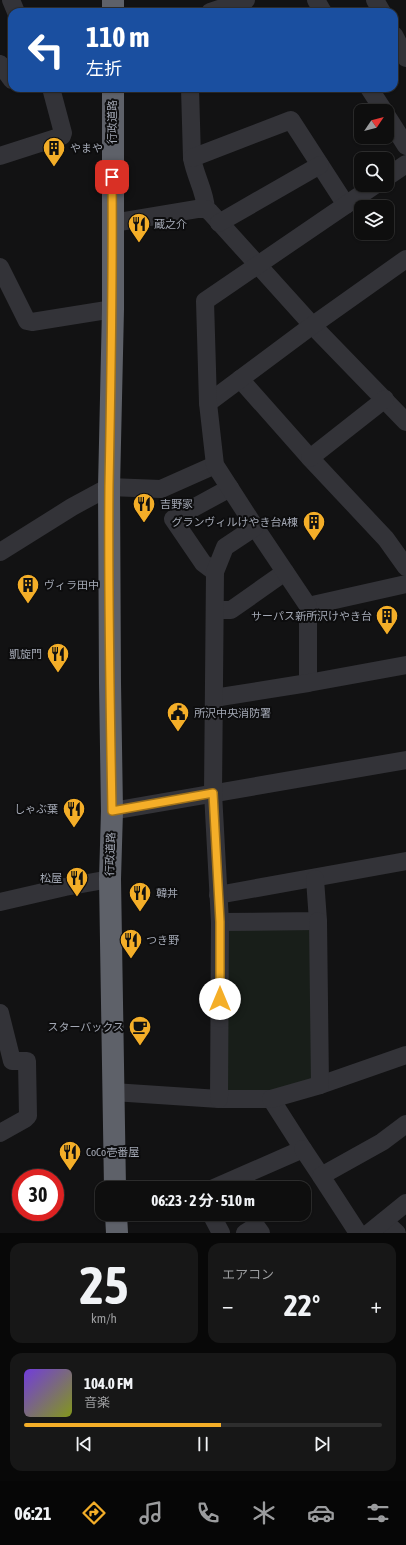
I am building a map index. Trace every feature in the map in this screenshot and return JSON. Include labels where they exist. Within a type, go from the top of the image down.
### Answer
[{"type":"highway","name":"行政道路","points":[[112,92],[113,309],[109,487],[112,811],[110,879],[115,1181]]},
{"type":"highway","points":[[116,1221],[117,1233]]},
{"type":"street","points":[[222,8],[246,0]]},
{"type":"street","points":[[398,43],[406,58]]},
{"type":"street","points":[[0,64],[8,75]]},
{"type":"street","points":[[0,156],[62,136],[63,133],[52,92]]},
{"type":"street","points":[[190,92],[193,166],[205,197],[206,209],[258,264],[313,326],[406,422]]},
{"type":"street","points":[[372,92],[379,104]]},
{"type":"street","points":[[192,158],[291,120],[346,205]]},
{"type":"street","points":[[394,127],[406,146]]},
{"type":"street","points":[[394,172],[406,164]]},
{"type":"street","points":[[219,223],[320,165]]},
{"type":"street","points":[[308,683],[308,606],[215,465],[208,403],[205,301],[365,192]]},
{"type":"street","points":[[113,223],[190,210],[206,209]]},
{"type":"street","points":[[208,403],[406,259]]},
{"type":"street","points":[[0,267],[27,321],[32,322],[113,309]]},
{"type":"street","points":[[240,379],[310,458],[386,539],[406,567]]},
{"type":"street","points":[[310,458],[385,399]]},
{"type":"street","points":[[0,552],[109,487],[161,489],[215,465]]},
{"type":"street","points":[[215,572],[203,563],[173,519],[230,488]]},
{"type":"street","points":[[219,1099],[220,922],[213,793],[215,572],[225,547],[255,527]]},
{"type":"street","points":[[215,610],[231,610],[285,572]]},
{"type":"street","points":[[308,606],[406,584]]},
{"type":"street","points":[[214,698],[406,665]]},
{"type":"street","points":[[112,811],[406,760]]},
{"type":"street","points":[[218,896],[406,861]]},
{"type":"street","points":[[0,902],[65,887],[110,879]]},
{"type":"street","points":[[315,879],[318,921],[320,1085]]},
{"type":"street","points":[[220,922],[318,921]]},
{"type":"street","points":[[0,1013],[12,1061],[27,1061],[28,1116],[26,1119],[0,1133]]},
{"type":"street","points":[[113,1092],[219,1099],[271,1099],[320,1085],[406,1055]]},
{"type":"street","points":[[271,1099],[358,1233]]},
{"type":"street","points":[[321,1176],[382,1142],[406,1124]]},
{"type":"street","points":[[230,1181],[303,1149]]},
{"type":"street","points":[[369,1233],[390,1227],[406,1203]]},
{"type":"street","points":[[215,1221],[221,1233]]},
{"type":"street","points":[[245,1233],[256,1226],[261,1233]]},
{"type":"shaded area","points":[[228,925],[312,929],[313,1075],[310,1081],[273,1093],[229,1091],[224,1087]]},
{"type":"place","name":"やまや","points":[[54,168]]},
{"type":"place","name":"蔵之介","points":[[139,244]]},
{"type":"place","name":"吉野家","points":[[144,524]]},
{"type":"place","name":"グランヴィルけやき台A棟","points":[[314,542]]},
{"type":"place","name":"ヴィラ田中","points":[[28,604]]},
{"type":"place","name":"サーパス新所沢けやき台","points":[[387,636]]},
{"type":"place","name":"凱旋門","points":[[58,674]]},
{"type":"place","name":"所沢中央消防署","points":[[178,732]]},
{"type":"place","name":"しゃぶ葉","points":[[74,828]]},
{"type":"place","name":"松屋","points":[[77,898]]},
{"type":"place","name":"韓丼","points":[[140,912]]},
{"type":"place","name":"つき野","points":[[131,960]]},
{"type":"place","name":"スターバックス","points":[[140,1046]]},
{"type":"place","name":"CoCo壱番屋","points":[[70,1172]]},
{"type":"route","points":[[112,177],[113,309],[109,487],[112,811],[213,793],[220,922],[220,999]]}]
